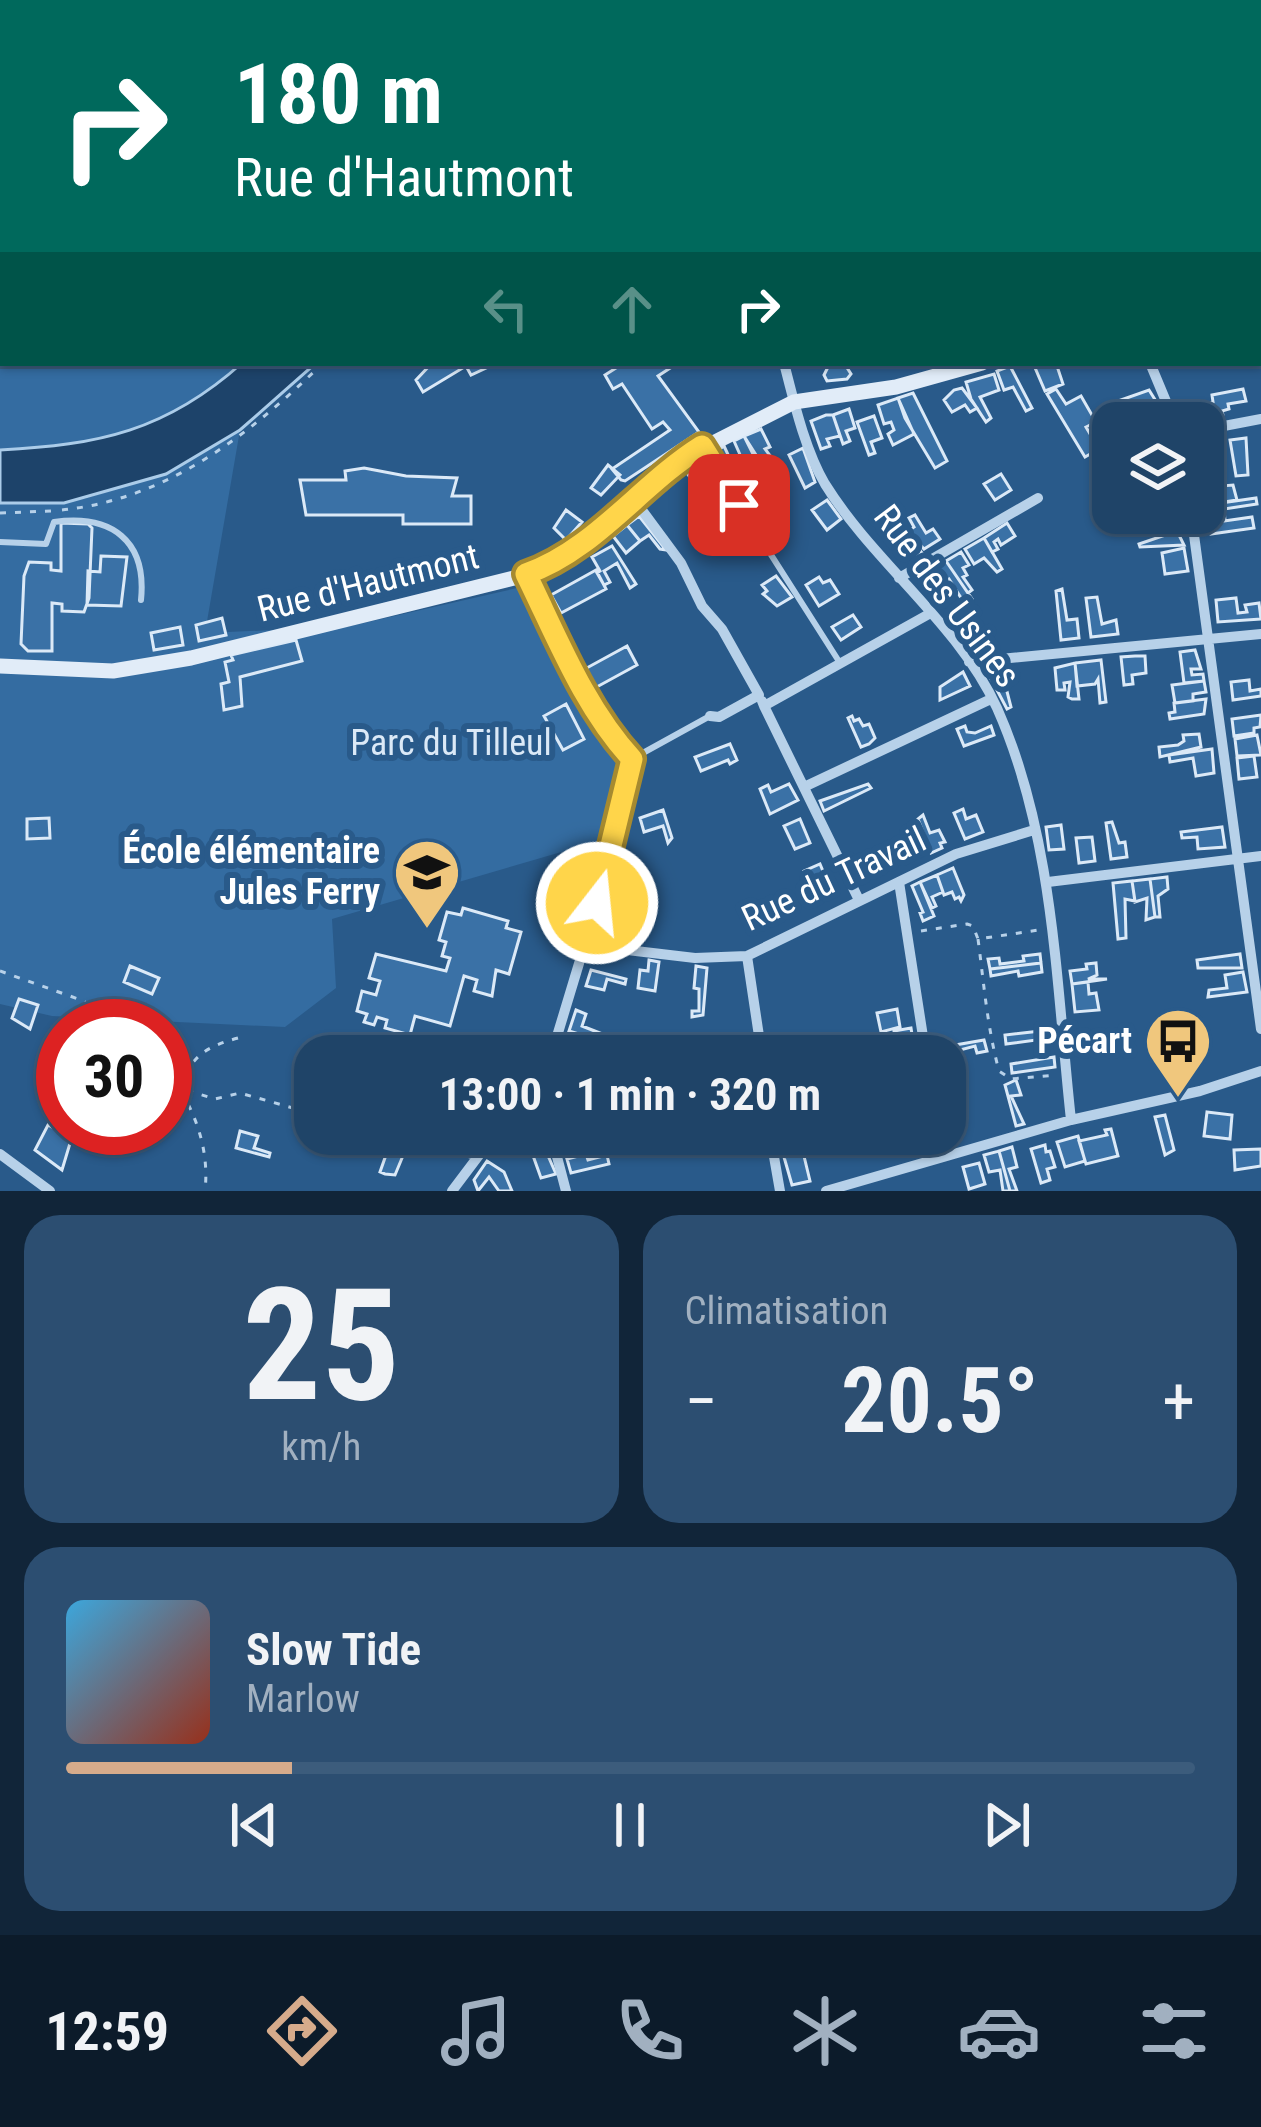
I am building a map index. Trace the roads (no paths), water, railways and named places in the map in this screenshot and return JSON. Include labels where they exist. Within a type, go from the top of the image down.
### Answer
[{"type":"street","name":"Rue des Usines","points":[[785,366],[823,481],[969,662],[992,699],[1048,882],[1071,1120]]},
{"type":"street","name":"Rue d'Hautmont","points":[[0,666],[113,671],[191,658],[526,574],[547,567],[580,545],[702,446],[794,401],[896,387],[971,366]]},
{"type":"street","points":[[1151,366],[1166,402]]},
{"type":"street","points":[[1224,426],[1261,419]]},
{"type":"street","points":[[633,498],[681,563],[702,606],[722,629],[859,900]]},
{"type":"street","points":[[899,578],[1038,498]]},
{"type":"street","points":[[1194,534],[1261,1029]]},
{"type":"street","points":[[526,574],[589,700],[610,735],[632,759],[615,839],[557,1035]]},
{"type":"street","points":[[710,716],[761,701],[929,614]]},
{"type":"street","points":[[969,662],[1261,634]]},
{"type":"street","points":[[804,788],[992,699]]},
{"type":"street","name":"Rue du Travail","points":[[585,945],[695,958],[747,956],[956,854],[1034,830]]},
{"type":"street","points":[[1048,882],[1261,856]]},
{"type":"street","points":[[899,882],[923,1035]]},
{"type":"street","points":[[747,956],[759,1035]]},
{"type":"street","points":[[826,1191],[1261,1071]]},
{"type":"street","points":[[0,1154],[50,1191]]},
{"type":"street","points":[[452,1191],[475,1155]]},
{"type":"street","points":[[557,1155],[566,1191]]},
{"type":"street","points":[[774,1155],[780,1191]]},
{"type":"lane","points":[[702,446],[839,663]]},
{"type":"lane","points":[[0,542],[46,544],[54,522],[79,519],[107,526],[134,546],[144,575],[141,600]]},
{"type":"lane","points":[[632,759],[710,716]]},
{"type":"place","name":"École élémentaire Jules Ferry","points":[[427,931]]},
{"type":"place","name":"Pécart","points":[[1178,1100]]},
{"type":"park label","name":"Parc du Tilleul","points":[[451,743]]}]
